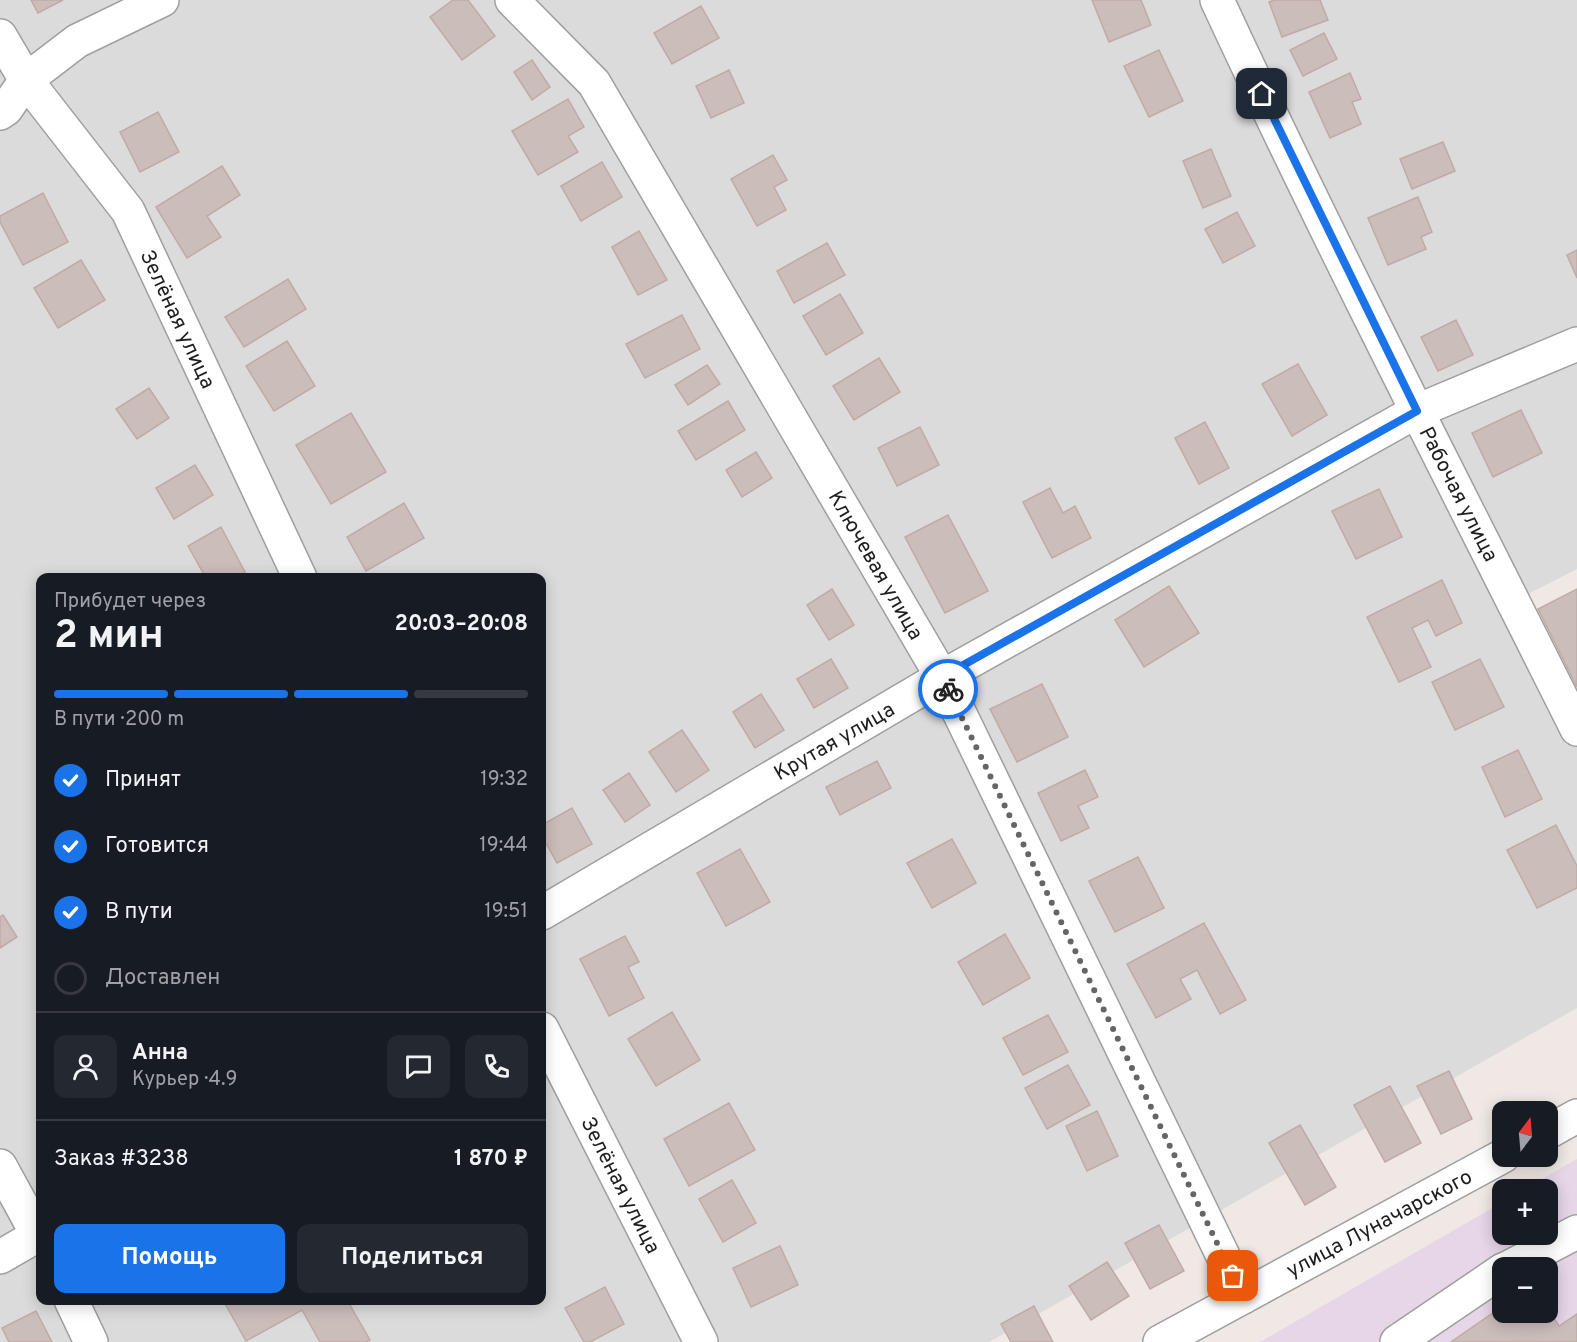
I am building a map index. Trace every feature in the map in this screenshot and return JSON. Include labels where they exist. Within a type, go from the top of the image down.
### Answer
[{"type":"street","points":[[0,113],[26,80],[77,41],[162,0]]},
{"type":"street","name":"Ключевая улица","points":[[512,0],[594,83],[942,677],[1243,1297]]},
{"type":"street","name":"Рабочая улица","points":[[1217,0],[1251,74],[1417,411],[1577,729]]},
{"type":"street","name":"Зелёная улица","points":[[0,36],[26,80],[128,211],[298,573]]},
{"type":"street","name":"Крутая улица","points":[[546,911],[942,677],[1417,411],[1577,344]]},
{"type":"street","name":"Зелёная улица","points":[[546,1037],[701,1342]]},
{"type":"street","points":[[1558,1126],[1577,1116]]},
{"type":"street","name":"улица Луначарского","points":[[1160,1342],[1492,1162]]},
{"type":"street","points":[[0,1166],[36,1229]]},
{"type":"street","points":[[1529,1257],[1577,1232]]},
{"type":"street","points":[[0,1257],[36,1238]]},
{"type":"street","points":[[1397,1342],[1492,1277]]},
{"type":"street","points":[[73,1305],[91,1342]]},
{"type":"shaded area","points":[[0,0],[1577,0],[1577,569],[1524,596],[1577,719],[1577,1008],[989,1342],[0,1342]]},
{"type":"shaded area","points":[[1577,1159],[1577,1342],[1260,1342],[1492,1208],[1492,1245],[1558,1245],[1558,1179],[1542,1179]]},
{"type":"building","points":[[31,0],[63,0],[38,13]]},
{"type":"building","points":[[453,0],[468,0],[495,36],[462,60],[430,17]]},
{"type":"building","points":[[1092,0],[1141,0],[1151,25],[1109,42]]},
{"type":"building","points":[[1274,0],[1320,0],[1328,20],[1282,37],[1269,2]]},
{"type":"building","points":[[701,6],[719,38],[672,64],[654,33]]},
{"type":"building","points":[[1324,33],[1337,59],[1303,76],[1290,50]]},
{"type":"building","points":[[1159,50],[1183,101],[1149,117],[1124,66]]},
{"type":"building","points":[[532,60],[550,87],[532,100],[514,72]]},
{"type":"building","points":[[729,70],[744,103],[711,118],[696,86]]},
{"type":"building","points":[[1350,73],[1361,99],[1352,102],[1361,124],[1330,138],[1309,92]]},
{"type":"building","points":[[568,99],[584,127],[568,136],[578,152],[538,175],[512,131]]},
{"type":"building","points":[[158,112],[179,152],[140,172],[120,132]]},
{"type":"building","points":[[1443,142],[1455,171],[1412,189],[1400,159]]},
{"type":"building","points":[[1211,149],[1231,196],[1203,208],[1183,161]]},
{"type":"building","points":[[773,155],[787,180],[774,187],[786,210],[757,226],[731,179]]},
{"type":"building","points":[[602,162],[622,197],[581,221],[561,186]]},
{"type":"building","points":[[222,166],[240,195],[207,216],[221,237],[187,258],[156,207]]},
{"type":"building","points":[[43,193],[68,242],[23,265],[0,222],[0,216]]},
{"type":"building","points":[[1418,197],[1432,232],[1421,237],[1426,249],[1388,265],[1368,218]]},
{"type":"building","points":[[1237,212],[1255,246],[1223,263],[1205,229]]},
{"type":"building","points":[[639,231],[667,280],[638,295],[612,247]]},
{"type":"building","points":[[827,243],[845,275],[794,303],[777,271]]},
{"type":"building","points":[[1577,250],[1577,278],[1567,255]]},
{"type":"building","points":[[81,260],[105,300],[58,328],[34,288]]},
{"type":"building","points":[[288,279],[306,309],[244,347],[225,317]]},
{"type":"building","points":[[840,294],[863,333],[826,355],[803,316]]},
{"type":"building","points":[[682,315],[700,349],[645,378],[626,344]]},
{"type":"building","points":[[1456,320],[1473,355],[1438,371],[1421,337]]},
{"type":"building","points":[[287,341],[315,386],[274,411],[246,366]]},
{"type":"building","points":[[879,358],[900,392],[854,420],[833,386]]},
{"type":"building","points":[[1298,364],[1327,415],[1292,436],[1262,384]]},
{"type":"building","points":[[707,365],[720,384],[688,405],[675,385]]},
{"type":"building","points":[[149,388],[169,418],[137,439],[116,409]]},
{"type":"building","points":[[728,401],[745,430],[696,460],[678,431]]},
{"type":"building","points":[[1521,410],[1542,453],[1493,477],[1472,433]]},
{"type":"building","points":[[351,413],[386,472],[331,504],[296,445]]},
{"type":"building","points":[[1205,422],[1229,468],[1199,484],[1175,438]]},
{"type":"building","points":[[920,427],[939,465],[897,486],[878,448]]},
{"type":"building","points":[[756,452],[772,478],[742,497],[726,470]]},
{"type":"building","points":[[195,465],[213,495],[174,519],[156,488]]},
{"type":"building","points":[[1050,488],[1063,513],[1075,506],[1091,538],[1052,558],[1023,502]]},
{"type":"building","points":[[1379,489],[1402,537],[1356,559],[1332,511]]},
{"type":"building","points":[[404,503],[424,538],[366,571],[347,537]]},
{"type":"building","points":[[948,515],[988,591],[945,613],[905,537]]},
{"type":"building","points":[[221,527],[245,572],[203,573],[188,546]]},
{"type":"building","points":[[1442,580],[1462,623],[1436,636],[1428,620],[1412,628],[1431,667],[1399,682],[1367,617]]},
{"type":"building","points":[[1169,586],[1199,633],[1144,667],[1115,620]]},
{"type":"building","points":[[832,589],[854,625],[829,640],[807,605]]},
{"type":"building","points":[[1577,589],[1577,687],[1538,609]]},
{"type":"building","points":[[831,659],[848,688],[814,708],[797,679]]},
{"type":"building","points":[[1480,659],[1504,707],[1455,730],[1432,682]]},
{"type":"building","points":[[1042,684],[1068,737],[1017,762],[990,709]]},
{"type":"building","points":[[761,694],[784,730],[755,748],[733,712]]},
{"type":"building","points":[[682,730],[709,770],[676,792],[649,752]]},
{"type":"building","points":[[1518,750],[1542,799],[1505,817],[1482,767]]},
{"type":"building","points":[[877,761],[891,788],[840,815],[826,787]]},
{"type":"building","points":[[1085,770],[1098,797],[1078,806],[1089,828],[1061,841],[1038,793]]},
{"type":"building","points":[[629,773],[650,805],[625,822],[603,790]]},
{"type":"building","points":[[572,808],[592,844],[557,863],[546,843],[546,823]]},
{"type":"building","points":[[1556,825],[1577,866],[1577,888],[1537,908],[1507,850]]},
{"type":"building","points":[[952,839],[976,883],[932,908],[907,863]]},
{"type":"building","points":[[740,849],[770,902],[726,926],[697,873]]},
{"type":"building","points":[[1138,857],[1164,908],[1115,932],[1089,881]]},
{"type":"building","points":[[3,915],[17,937],[0,948],[0,917]]},
{"type":"building","points":[[1204,923],[1246,1000],[1220,1014],[1197,970],[1180,979],[1191,999],[1156,1018],[1127,964]]},
{"type":"building","points":[[1005,934],[1030,978],[983,1005],[958,962]]},
{"type":"building","points":[[625,936],[639,962],[628,967],[644,998],[609,1016],[580,959]]},
{"type":"building","points":[[672,1012],[700,1060],[656,1086],[628,1039]]},
{"type":"building","points":[[1048,1015],[1068,1052],[1023,1075],[1003,1038]]},
{"type":"building","points":[[1068,1065],[1090,1105],[1047,1129],[1025,1088]]},
{"type":"building","points":[[1449,1071],[1472,1119],[1441,1134],[1417,1086]]},
{"type":"building","points":[[1390,1086],[1421,1143],[1385,1162],[1354,1105]]},
{"type":"building","points":[[729,1103],[755,1150],[689,1186],[664,1139]]},
{"type":"building","points":[[1097,1111],[1118,1156],[1087,1171],[1066,1126]]},
{"type":"building","points":[[1300,1125],[1336,1187],[1305,1205],[1269,1143]]},
{"type":"building","points":[[732,1180],[756,1223],[723,1242],[699,1199]]},
{"type":"building","points":[[1159,1225],[1184,1271],[1150,1289],[1125,1243]]},
{"type":"building","points":[[780,1246],[798,1285],[751,1307],[733,1268]]},
{"type":"building","points":[[1107,1262],[1129,1296],[1091,1320],[1069,1286]]},
{"type":"building","points":[[605,1287],[624,1324],[590,1342],[584,1342],[565,1308]]},
{"type":"building","points":[[226,1305],[350,1305],[370,1340],[366,1342],[320,1342],[302,1310],[246,1341]]},
{"type":"building","points":[[1034,1306],[1053,1342],[1011,1342],[1001,1324]]},
{"type":"building","points":[[36,1311],[52,1342],[9,1342],[2,1328]]},
{"type":"building","points":[[1492,1314],[1492,1323],[1557,1323],[1559,1326],[1577,1314],[1577,1342],[1451,1342]]},
{"type":"way so far","points":[[948,689],[1233,1276]]},
{"type":"route","points":[[948,689],[942,677],[1417,411],[1262,94]]}]
